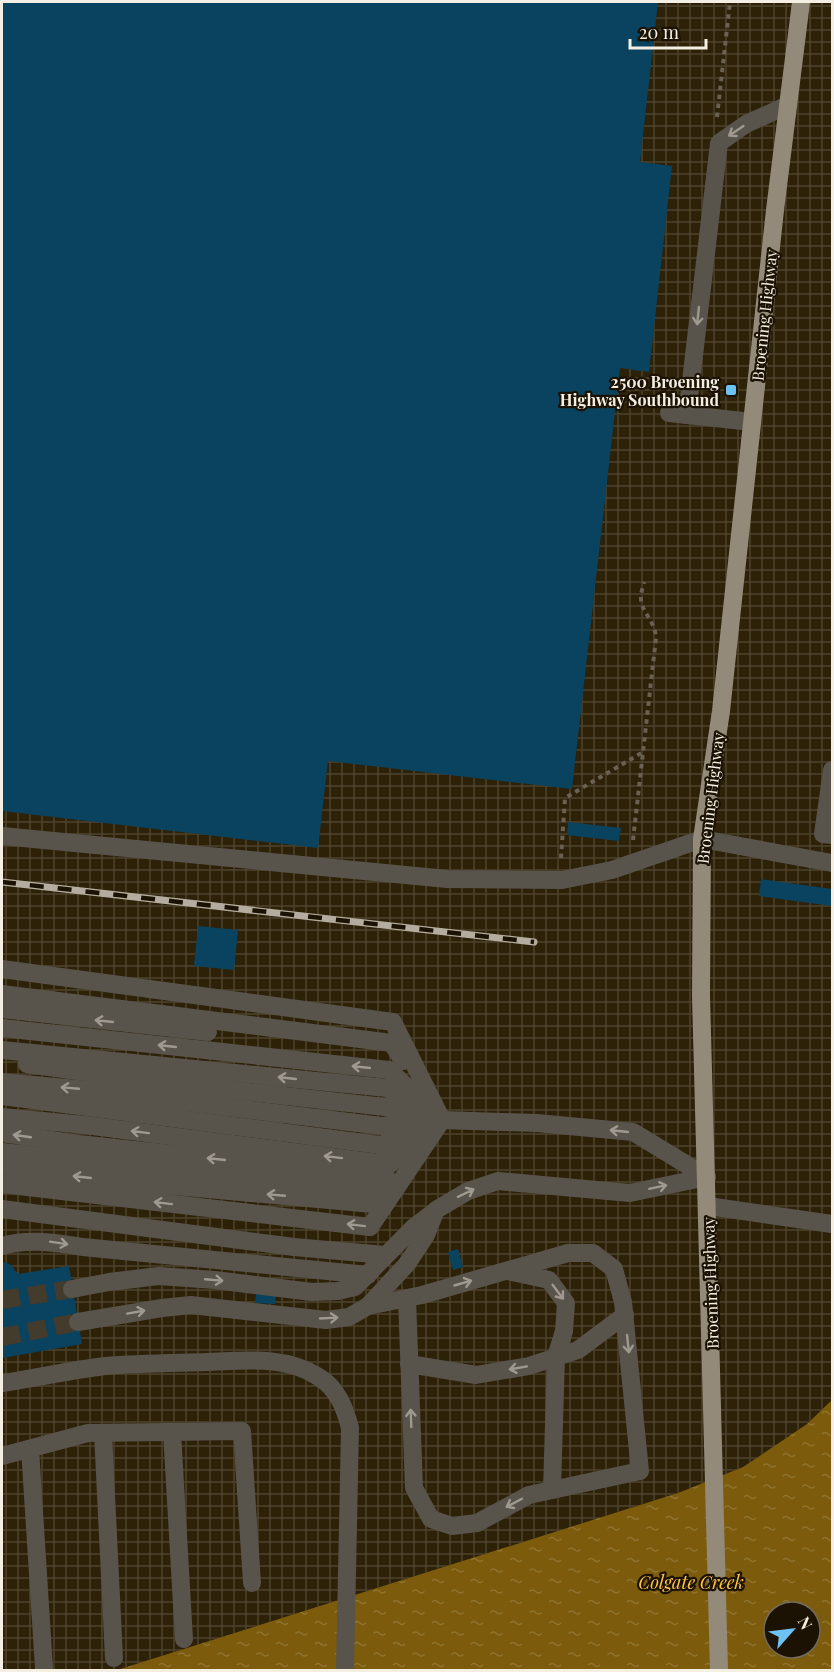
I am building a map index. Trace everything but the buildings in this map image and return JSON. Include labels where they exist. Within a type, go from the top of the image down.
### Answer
[{"type":"main road","name":"Broening Highway","points":[[719,1671],[701,996],[702,839],[721,711],[801,2]]},
{"type":"lane","points":[[752,422],[678,414],[718,142],[746,124],[788,105]]},
{"type":"lane","points":[[828,834],[832,770]]},
{"type":"lane","points":[[2,836],[447,879],[560,880],[612,870],[702,839],[832,863]]},
{"type":"lane","points":[[2,969],[393,1022],[442,1120]]},
{"type":"lane","points":[[2,981],[393,1033],[442,1120]]},
{"type":"lane","points":[[2,994],[392,1043],[442,1120]]},
{"type":"lane","points":[[2,1009],[391,1053],[442,1120]]},
{"type":"lane","points":[[2,1028],[389,1070],[442,1120]]},
{"type":"lane","points":[[2,1050],[387,1088],[442,1120]]},
{"type":"lane","points":[[2,1061],[149,1081],[385,1107],[442,1120]]},
{"type":"lane","points":[[2,1082],[100,1091],[382,1126],[442,1120],[537,1123],[633,1132],[707,1177]]},
{"type":"lane","points":[[2,1096],[380,1146],[442,1120]]},
{"type":"lane","points":[[2,1117],[86,1125],[378,1162],[442,1120]]},
{"type":"lane","points":[[2,1133],[79,1144],[376,1176],[442,1120]]},
{"type":"lane","points":[[2,1152],[375,1191],[442,1120]]},
{"type":"lane","points":[[2,1166],[75,1177],[373,1204],[442,1120]]},
{"type":"lane","points":[[2,1184],[370,1227],[442,1120]]},
{"type":"lane","points":[[72,1289],[159,1276],[215,1280],[312,1292],[338,1291],[355,1287],[413,1228],[436,1210],[468,1191],[498,1181],[630,1193],[707,1177]]},
{"type":"lane","points":[[708,1206],[832,1224]]},
{"type":"lane","points":[[2,1209],[294,1246],[385,1255]]},
{"type":"lane","points":[[78,1322],[191,1305],[326,1320],[349,1317],[368,1306],[406,1264],[426,1235],[436,1210]]},
{"type":"lane","points":[[2,1246],[12,1243],[47,1241],[83,1247],[368,1275]]},
{"type":"lane","points":[[368,1306],[407,1298],[568,1252],[593,1253],[614,1269],[624,1302],[640,1471],[528,1495],[477,1522],[452,1526],[431,1519],[414,1488],[407,1298]]},
{"type":"lane","points":[[507,1271],[549,1280],[566,1303],[564,1331],[556,1357],[552,1490]]},
{"type":"lane","points":[[409,1364],[476,1376],[529,1366],[578,1350],[625,1315]]},
{"type":"lane","points":[[2,1383],[105,1366],[248,1360],[278,1361],[317,1375],[328,1383],[345,1409],[350,1428],[345,1671]]},
{"type":"lane","points":[[2,1456],[88,1433],[242,1431],[252,1583]]},
{"type":"lane","points":[[172,1432],[184,1639]]},
{"type":"lane","points":[[103,1433],[114,1658]]},
{"type":"lane","points":[[30,1449],[44,1668]]},
{"type":"path","points":[[632,863],[656,638],[655,626],[645,613],[640,599],[644,582]]},
{"type":"path","points":[[560,880],[565,798],[643,752]]},
{"type":"shaded area","points":[[2,2],[832,2],[832,1400],[807,1424],[743,1467],[678,1493],[117,1670],[2,1670]]},
{"type":"water","name":"Colgate Creek","points":[[832,1400],[832,1670],[117,1670],[678,1493],[743,1467],[807,1424]]},
{"type":"tunnel","points":[[2,1300],[72,1289]]},
{"type":"tunnel","points":[[2,1337],[78,1322]]},
{"type":"railway","points":[[2,882],[534,942]]},
{"type":"place","name":"2500 Broening Highway Southbound","points":[[731,390]]}]
